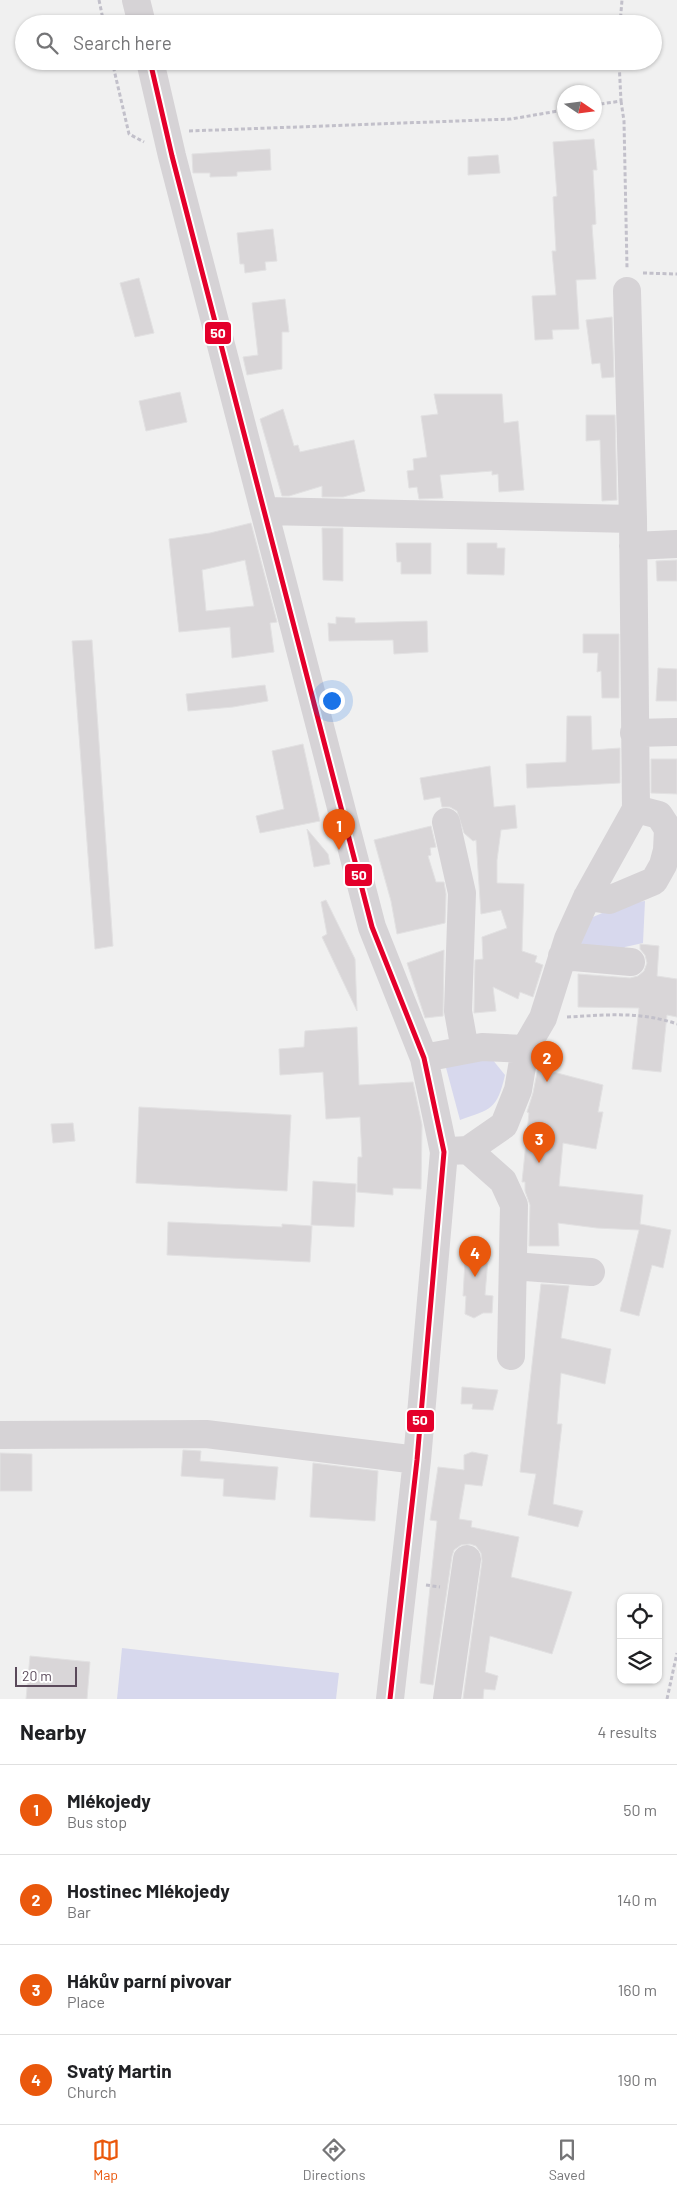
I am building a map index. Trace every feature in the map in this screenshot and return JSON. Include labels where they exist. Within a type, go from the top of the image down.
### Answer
[{"type":"street","points":[[136,0],[140,15]]},
{"type":"street","points":[[152,70],[169,144],[372,927],[424,1058],[456,1151],[417,1460],[390,1699]]},
{"type":"street","points":[[456,1151],[504,1125],[518,1090],[525,1049],[543,1018],[568,939],[587,897],[636,809],[633,519],[627,282]]},
{"type":"street","points":[[264,511],[633,519]]},
{"type":"street","points":[[633,546],[677,544]]},
{"type":"street","points":[[634,733],[677,732]]},
{"type":"street","points":[[587,897],[609,900],[654,881],[663,865],[667,850],[668,829],[659,815],[636,809]]},
{"type":"street","points":[[446,822],[462,893],[458,1011],[465,1050]]},
{"type":"street","points":[[562,956],[631,962]]},
{"type":"street","points":[[424,1058],[482,1047],[525,1049]]},
{"type":"street","points":[[456,1151],[503,1182],[514,1205],[511,1356]]},
{"type":"street","points":[[513,1266],[591,1272]]},
{"type":"street","points":[[0,1435],[206,1434],[417,1460]]},
{"type":"street","points":[[447,1699],[467,1559]]},
{"type":"path","points":[[100,0],[102,15]]},
{"type":"path","points":[[621,15],[622,0]]},
{"type":"path","points":[[114,70],[128,134],[169,144],[511,119],[557,111]]},
{"type":"path","points":[[619,70],[624,122],[627,282],[677,274]]},
{"type":"path","points":[[602,104],[621,101]]},
{"type":"path","points":[[543,1018],[624,1013],[659,1018],[677,1024]]},
{"type":"path","points":[[425,1585],[463,1589]]},
{"type":"path","points":[[667,1699],[677,1653]]},
{"type":"shaded area","points":[[645,901],[643,943],[625,947],[619,955],[575,946],[593,917],[623,904]]},
{"type":"shaded area","points":[[492,1059],[505,1075],[499,1095],[495,1102],[486,1110],[460,1120],[445,1064]]},
{"type":"shaded area","points":[[122,1648],[339,1673],[336,1699],[117,1699]]},
{"type":"building","points":[[594,139],[597,170],[593,170],[596,224],[592,225],[596,279],[576,280],[579,329],[552,330],[553,339],[535,340],[532,296],[556,295],[552,251],[556,251],[553,197],[557,196],[553,142]]},
{"type":"building","points":[[270,149],[271,170],[237,172],[237,176],[210,177],[210,173],[193,173],[192,154]]},
{"type":"building","points":[[498,155],[500,173],[468,175],[468,157]]},
{"type":"building","points":[[273,229],[277,261],[265,262],[266,270],[245,273],[244,264],[240,264],[237,233]]},
{"type":"building","points":[[139,278],[154,333],[135,337],[120,283]]},
{"type":"building","points":[[285,299],[289,332],[282,332],[282,369],[247,375],[243,357],[258,355],[252,303]]},
{"type":"building","points":[[612,317],[614,377],[602,378],[600,363],[592,364],[586,320]]},
{"type":"building","points":[[180,392],[187,422],[146,431],[139,401]]},
{"type":"building","points":[[434,394],[502,394],[504,423],[518,421],[524,490],[499,492],[498,474],[492,475],[492,471],[440,475],[443,498],[419,499],[417,487],[409,488],[407,471],[414,470],[413,459],[427,457],[421,416],[438,414]]},
{"type":"building","points":[[283,409],[294,446],[298,445],[300,452],[354,440],[365,491],[343,497],[322,497],[322,486],[289,496],[282,496],[260,419]]},
{"type":"building","points":[[586,415],[615,415],[617,500],[602,501],[600,440],[586,441]]},
{"type":"building","points":[[251,523],[277,622],[270,623],[274,652],[232,658],[230,627],[179,632],[169,539],[210,533]],"holes":[[[245,560],[254,606],[206,611],[202,570]]]},
{"type":"building","points":[[322,528],[343,528],[343,581],[323,580]]},
{"type":"building","points":[[396,543],[431,543],[431,574],[401,574],[401,562],[397,562]]},
{"type":"building","points":[[467,543],[497,543],[497,548],[505,548],[504,575],[467,574]]},
{"type":"building","points":[[677,560],[677,581],[657,581],[656,561]]},
{"type":"building","points":[[336,617],[355,618],[355,623],[427,621],[428,652],[394,654],[393,640],[329,641],[328,623],[336,624]]},
{"type":"building","points":[[583,634],[619,634],[619,698],[602,698],[601,671],[597,672],[598,653],[583,653]]},
{"type":"building","points":[[92,640],[113,946],[95,949],[72,641]]},
{"type":"building","points":[[658,668],[677,669],[677,701],[656,701]]},
{"type":"building","points":[[265,685],[268,701],[233,707],[188,711],[186,694]]},
{"type":"building","points":[[567,716],[591,716],[592,750],[620,748],[620,783],[527,788],[526,764],[566,762]]},
{"type":"building","points":[[303,744],[320,821],[260,833],[256,816],[284,809],[272,751]]},
{"type":"building","points":[[651,759],[677,759],[677,794],[651,793]]},
{"type":"building","points":[[490,766],[494,807],[515,805],[517,828],[501,830],[497,860],[497,883],[524,884],[522,951],[537,956],[535,962],[543,965],[533,997],[520,992],[518,999],[493,987],[496,1011],[474,1013],[475,960],[483,959],[482,937],[507,928],[501,910],[481,914],[476,840],[473,841],[464,833],[457,811],[450,807],[442,807],[440,797],[424,800],[420,778]]},
{"type":"building","points":[[431,826],[436,847],[430,848],[431,855],[428,856],[436,882],[444,882],[446,894],[445,923],[397,934],[391,901],[374,840]]},
{"type":"building","points":[[307,829],[328,854],[330,864],[314,867]]},
{"type":"building","points":[[326,900],[355,959],[357,1011],[322,937],[327,934],[321,902]]},
{"type":"building","points":[[640,944],[659,946],[657,976],[677,979],[677,1017],[667,1015],[661,1072],[632,1069],[639,1008],[578,1007],[578,974],[630,978],[638,976],[644,971],[647,963],[645,955],[640,949]]},
{"type":"building","points":[[444,950],[443,1016],[425,1018],[407,963]]},
{"type":"building","points":[[357,1027],[359,1085],[413,1082],[422,1125],[421,1189],[393,1188],[393,1195],[357,1192],[358,1157],[362,1157],[360,1117],[326,1119],[323,1072],[280,1075],[279,1049],[304,1047],[305,1031]]},
{"type":"building","points":[[538,1068],[603,1085],[598,1112],[603,1112],[596,1149],[563,1143],[559,1186],[643,1195],[640,1224],[671,1230],[663,1268],[652,1265],[639,1316],[620,1311],[639,1230],[597,1228],[558,1223],[559,1246],[529,1246],[530,1205],[525,1191],[525,1182],[522,1182],[529,1113],[527,1112]]},
{"type":"building","points":[[139,1107],[291,1115],[287,1191],[136,1183]]},
{"type":"building","points":[[73,1123],[75,1141],[53,1143],[51,1124]]},
{"type":"building","points":[[313,1181],[356,1184],[354,1227],[311,1225]]},
{"type":"building","points":[[168,1222],[282,1227],[282,1224],[312,1226],[310,1262],[167,1255]]},
{"type":"building","points":[[466,1242],[485,1243],[484,1259],[488,1259],[485,1295],[493,1296],[492,1313],[483,1313],[474,1318],[465,1314],[466,1296],[463,1296]]},
{"type":"building","points":[[541,1284],[569,1286],[561,1338],[611,1349],[605,1384],[561,1373],[557,1424],[562,1424],[553,1504],[583,1511],[578,1527],[528,1515],[536,1474],[520,1472]]},
{"type":"building","points":[[462,1387],[498,1390],[493,1410],[472,1409],[473,1404],[461,1404]]},
{"type":"building","points":[[183,1450],[201,1451],[200,1461],[278,1467],[275,1500],[223,1496],[224,1479],[181,1476]]},
{"type":"building","points":[[472,1452],[488,1455],[482,1486],[465,1484],[459,1519],[472,1521],[471,1527],[519,1537],[511,1577],[572,1592],[552,1654],[490,1636],[485,1672],[498,1676],[495,1690],[484,1689],[483,1699],[463,1699],[482,1561],[481,1553],[476,1546],[470,1544],[461,1545],[454,1550],[433,1685],[420,1683],[437,1521],[430,1520],[438,1467],[464,1470],[464,1455]]},
{"type":"building","points":[[0,1453],[32,1454],[32,1491],[0,1491]]},
{"type":"building","points":[[313,1463],[378,1471],[375,1521],[310,1517]]},
{"type":"building","points":[[30,1656],[90,1662],[87,1699],[26,1699]]},
{"type":"transit line","name":"50","points":[[152,70],[172,156],[372,927],[424,1058],[444,1152],[417,1460],[390,1699]]},
{"type":"place","name":"Mlékojedy","points":[[339,850]]},
{"type":"place","name":"Hostinec Mlékojedy","points":[[547,1082]]},
{"type":"place","name":"Hákův parní pivovar","points":[[539,1163]]},
{"type":"place","name":"Svatý Martin","points":[[475,1277]]}]
